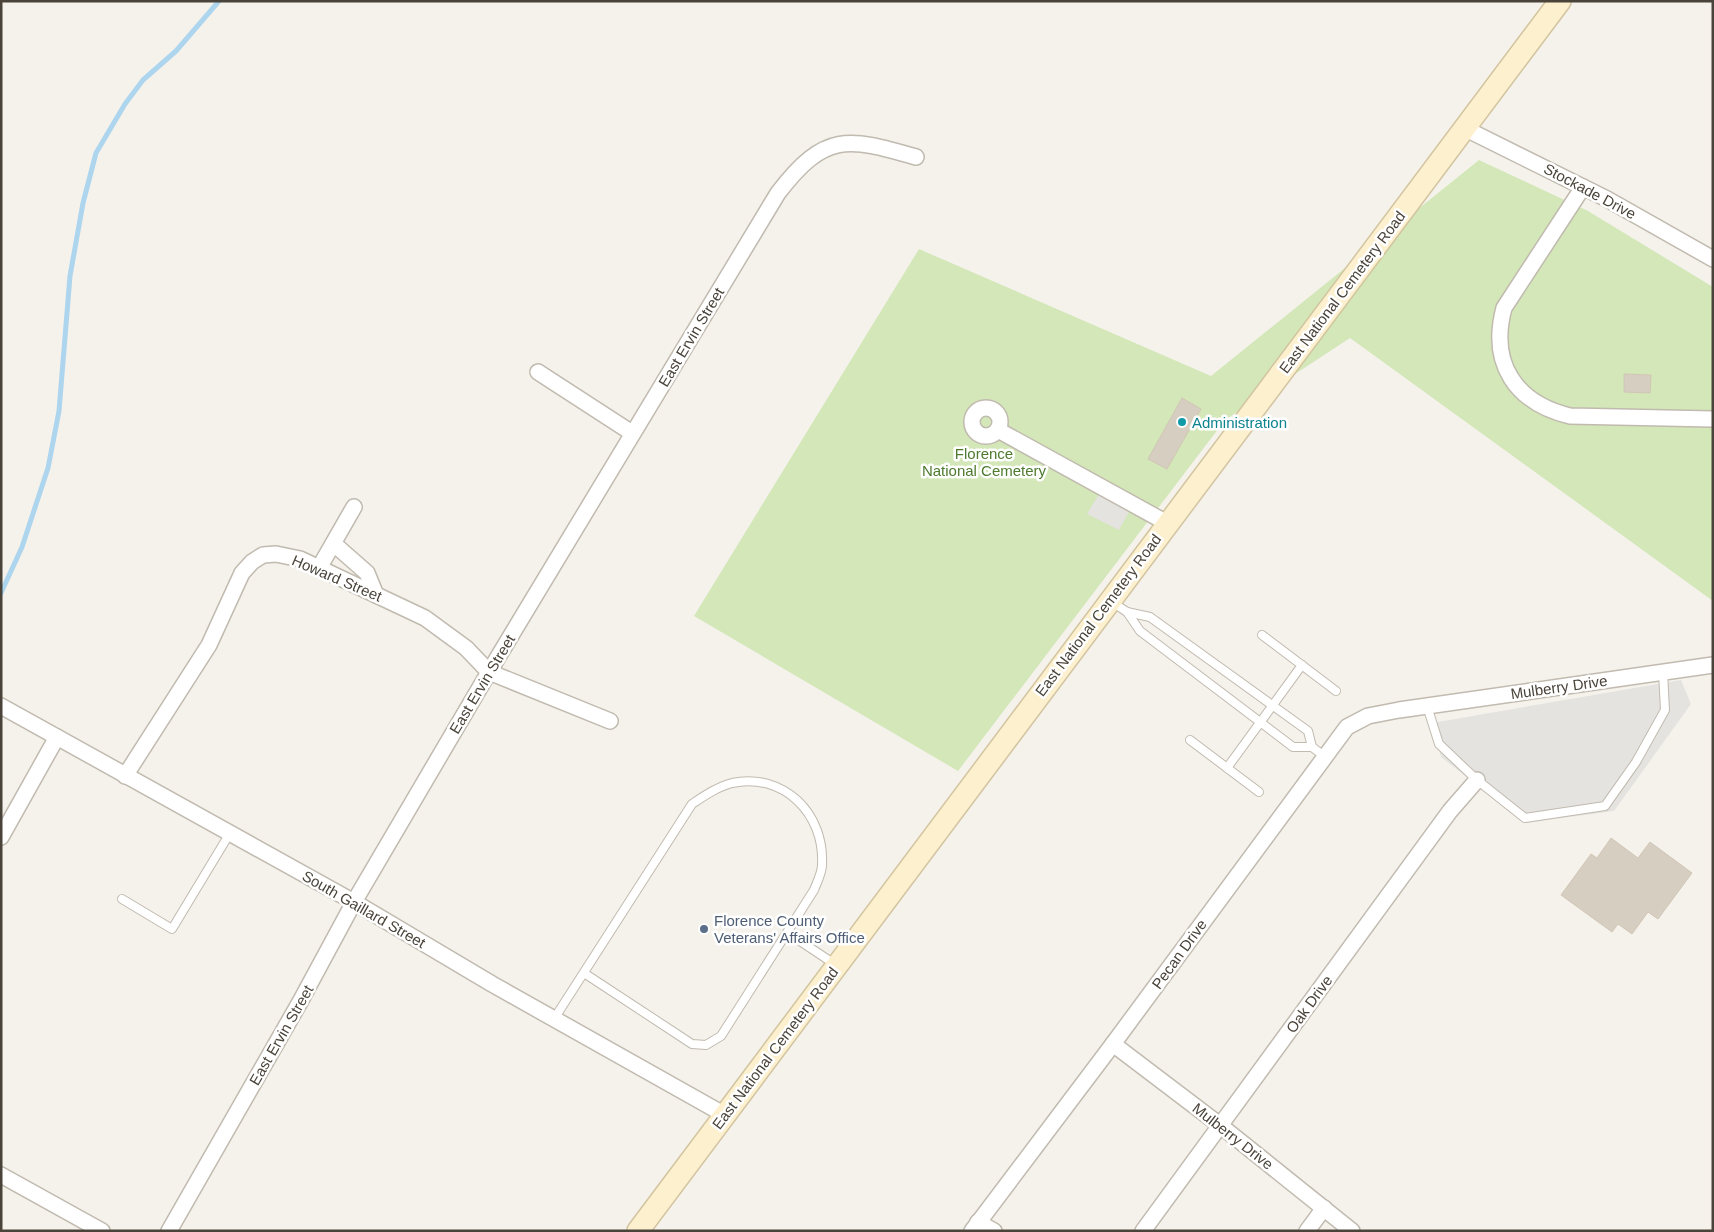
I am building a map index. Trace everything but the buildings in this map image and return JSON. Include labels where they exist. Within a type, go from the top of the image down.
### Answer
[{"type":"street","name":"East National Cemetery Road","points":[[638,1231],[1109,600],[1560,1]]},
{"type":"street","name":"Stockade Drive","points":[[1464,128],[1658,226],[1713,259]]},
{"type":"street","name":"East Ervin Street","points":[[169,1231],[300,1002],[354,902],[489,672],[778,193],[810,157],[831,146],[853,143],[916,157]]},
{"type":"street","points":[[1583,187],[1504,308],[1498,330],[1499,339],[1502,357],[1513,382],[1528,399],[1549,411],[1570,416],[1713,420]]},
{"type":"street","points":[[538,372],[632,433]]},
{"type":"street","points":[[998,430],[1167,523]]},
{"type":"street","points":[[319,568],[354,507]]},
{"type":"street","points":[[334,544],[367,573],[376,595]]},
{"type":"street","name":"Howard Street","points":[[125,776],[209,645],[242,573],[252,562],[263,555],[276,554],[300,559],[425,618],[455,639],[489,672],[610,721]]},
{"type":"street","name":"Mulberry Drive","points":[[1406,709],[1713,665]]},
{"type":"street","name":"South Gaillard Street","points":[[1,706],[354,902],[725,1115]]},
{"type":"street","name":"Pecan Drive","points":[[975,1226],[1113,1044],[1318,752],[1357,720],[1406,709]]},
{"type":"street","points":[[1,837],[57,737]]},
{"type":"street","name":"Oak Drive","points":[[1143,1231],[1450,811],[1477,780]]},
{"type":"street","name":"Mulberry Drive","points":[[1113,1044],[1221,1126],[1352,1231]]},
{"type":"street","points":[[1,1175],[102,1231]]},
{"type":"street","points":[[1307,1231],[1324,1208]]},
{"type":"street","points":[[975,1226],[994,1231]]},
{"type":"lane","points":[[1109,600],[1127,612],[1150,617],[1273,706],[1308,732],[1318,752]]},
{"type":"lane","points":[[1127,612],[1140,631],[1293,747],[1318,752]]},
{"type":"lane","points":[[1262,635],[1336,691]]},
{"type":"lane","points":[[1227,768],[1302,665]]},
{"type":"lane","points":[[1427,706],[1439,744],[1477,780],[1525,818],[1605,806],[1636,762],[1665,710],[1663,672]]},
{"type":"lane","points":[[1190,740],[1259,792]]},
{"type":"lane","points":[[554,1018],[692,804],[710,792],[731,784],[748,782],[768,784],[786,792],[802,804],[814,822],[821,840],[822,866],[814,890],[721,1036],[706,1045],[692,1044],[584,973]]},
{"type":"lane","points":[[122,899],[172,929],[230,833]]},
{"type":"lane","points":[[788,933],[837,966]]},
{"type":"green space","name":"Florence National Cemetery","points":[[1479,160],[1588,211],[1713,287],[1713,601],[1350,338],[1225,420],[958,771],[694,616],[919,249],[1211,376]]},
{"type":"shaded area","points":[[1099,494],[1130,510],[1119,530],[1087,514]]},
{"type":"shaded area","points":[[1681,680],[1691,704],[1614,811],[1525,823],[1441,757],[1432,723]]},
{"type":"waterway","points":[[1,593],[22,547],[48,468],[59,411],[70,276],[83,203],[96,153],[125,104],[143,80],[176,51],[219,1]]},
{"type":"place","name":"Administration","points":[[1182,422]]},
{"type":"place","name":"Florence County Veterans' Affairs Office","points":[[704,929]]}]
